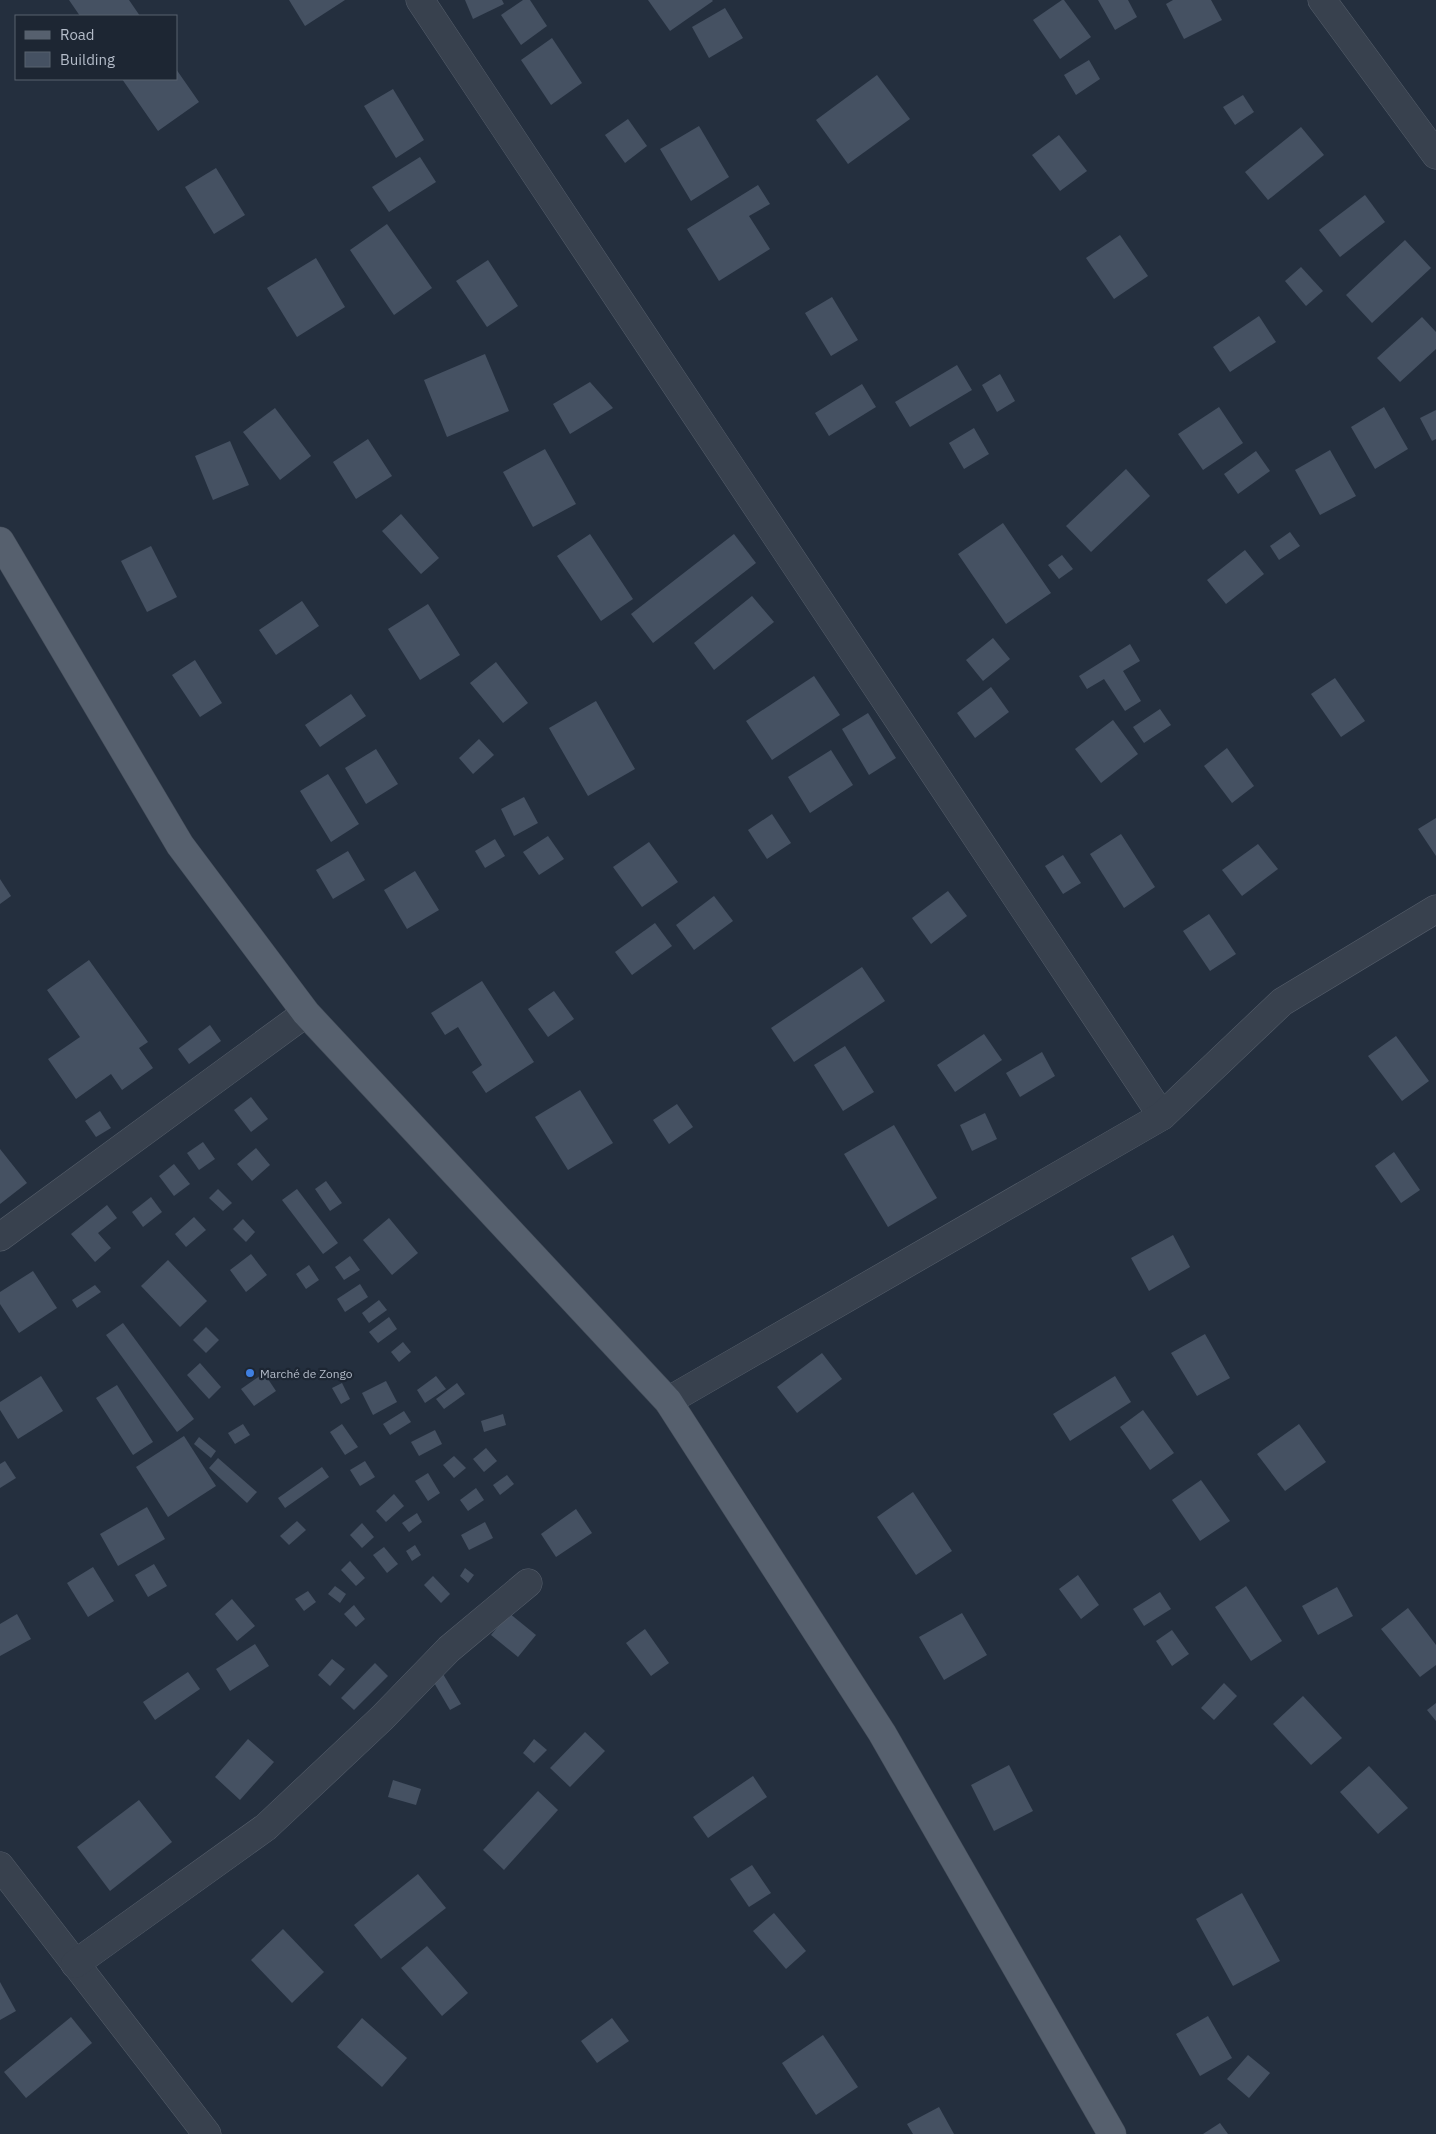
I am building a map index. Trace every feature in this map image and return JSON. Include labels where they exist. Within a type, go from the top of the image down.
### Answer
[{"type":"main road","points":[[0,541],[180,845],[306,1014],[668,1401],[882,1733],[1112,2134]]},
{"type":"street","points":[[420,0],[1162,1116]]},
{"type":"street","points":[[1322,0],[1436,155]]},
{"type":"street","points":[[668,1401],[1162,1116],[1282,1002],[1436,909]]},
{"type":"street","points":[[0,1237],[306,1014]]},
{"type":"street","points":[[75,1964],[266,1827],[382,1718],[449,1649],[528,1583]]},
{"type":"street","points":[[0,1866],[207,2134]]},
{"type":"building","points":[[69,0],[129,0],[139,15],[79,15]]},
{"type":"building","points":[[289,0],[345,0],[305,26]]},
{"type":"building","points":[[465,0],[502,0],[504,4],[473,19]]},
{"type":"building","points":[[523,0],[530,0],[547,26],[521,45],[501,15]]},
{"type":"building","points":[[648,0],[712,0],[713,1],[670,31]]},
{"type":"building","points":[[1064,0],[1091,37],[1060,59],[1033,20]]},
{"type":"building","points":[[1098,0],[1128,0],[1137,17],[1115,30]]},
{"type":"building","points":[[1173,0],[1211,0],[1222,20],[1184,39],[1166,4]]},
{"type":"building","points":[[725,8],[743,38],[709,58],[692,27]]},
{"type":"building","points":[[552,38],[582,83],[551,105],[521,60]]},
{"type":"building","points":[[1089,60],[1100,79],[1076,95],[1064,75]]},
{"type":"building","points":[[178,72],[199,102],[158,131],[123,80],[178,80]]},
{"type":"building","points":[[877,75],[910,119],[848,164],[816,120]]},
{"type":"building","points":[[393,89],[424,140],[396,158],[364,106]]},
{"type":"building","points":[[1243,95],[1254,112],[1235,125],[1223,107]]},
{"type":"building","points":[[628,119],[647,146],[625,163],[605,135]]},
{"type":"building","points":[[699,126],[729,177],[691,201],[660,149]]},
{"type":"building","points":[[1301,127],[1324,155],[1268,200],[1245,172]]},
{"type":"building","points":[[1059,135],[1087,171],[1060,191],[1032,155]]},
{"type":"building","points":[[420,157],[436,182],[389,212],[372,187]]},
{"type":"building","points":[[216,168],[245,215],[214,234],[185,187]]},
{"type":"building","points":[[758,185],[770,204],[749,216],[770,249],[719,281],[687,229]]},
{"type":"building","points":[[1365,195],[1385,222],[1340,257],[1319,230]]},
{"type":"building","points":[[387,224],[432,288],[394,315],[350,250]]},
{"type":"building","points":[[1120,235],[1148,276],[1114,299],[1086,258]]},
{"type":"building","points":[[1405,240],[1431,268],[1372,323],[1346,295]]},
{"type":"building","points":[[316,258],[345,307],[297,337],[267,288]]},
{"type":"building","points":[[488,260],[518,306],[487,327],[456,281]]},
{"type":"building","points":[[1301,267],[1323,291],[1306,306],[1285,281]]},
{"type":"building","points":[[832,297],[858,340],[831,356],[805,313]]},
{"type":"building","points":[[1259,316],[1276,342],[1230,372],[1213,347]]},
{"type":"building","points":[[1422,317],[1436,332],[1436,349],[1400,382],[1377,358]]},
{"type":"building","points":[[485,354],[509,411],[447,437],[424,380]]},
{"type":"building","points":[[957,365],[972,390],[910,427],[895,402]]},
{"type":"building","points":[[1000,374],[1015,401],[997,412],[982,385]]},
{"type":"building","points":[[590,382],[613,408],[570,434],[553,404]]},
{"type":"building","points":[[862,384],[876,407],[829,436],[815,413]]},
{"type":"building","points":[[1219,407],[1243,443],[1203,470],[1178,434]]},
{"type":"building","points":[[1384,407],[1408,449],[1375,469],[1351,427]]},
{"type":"building","points":[[275,408],[311,456],[280,480],[243,432]]},
{"type":"building","points":[[1436,410],[1436,439],[1432,441],[1420,418]]},
{"type":"building","points":[[974,428],[989,454],[964,469],[949,443]]},
{"type":"building","points":[[368,439],[392,476],[356,499],[333,462]]},
{"type":"building","points":[[230,441],[249,485],[213,500],[195,456]]},
{"type":"building","points":[[545,449],[576,504],[533,527],[503,472]]},
{"type":"building","points":[[1330,450],[1356,496],[1320,515],[1295,470]]},
{"type":"building","points":[[1256,451],[1270,471],[1238,494],[1224,474]]},
{"type":"building","points":[[1126,469],[1150,496],[1091,552],[1066,526]]},
{"type":"building","points":[[401,514],[439,558],[421,574],[382,531]]},
{"type":"building","points":[[1003,523],[1051,593],[1006,624],[958,554]]},
{"type":"building","points":[[1290,532],[1300,546],[1279,560],[1270,546]]},
{"type":"building","points":[[590,534],[633,599],[601,621],[557,556]]},
{"type":"building","points":[[734,534],[756,563],[653,643],[631,614]]},
{"type":"building","points":[[151,546],[177,597],[147,612],[121,561]]},
{"type":"building","points":[[1245,550],[1264,574],[1226,604],[1207,580]]},
{"type":"building","points":[[1062,555],[1073,569],[1059,579],[1048,565]]},
{"type":"building","points":[[752,596],[774,622],[714,670],[694,643]]},
{"type":"building","points":[[302,601],[319,626],[276,655],[259,630]]},
{"type":"building","points":[[428,604],[460,655],[420,680],[388,629]]},
{"type":"building","points":[[993,638],[1010,659],[983,681],[966,660]]},
{"type":"building","points":[[1130,644],[1140,661],[1123,671],[1141,701],[1125,711],[1104,679],[1087,689],[1079,676]]},
{"type":"building","points":[[195,660],[222,703],[200,717],[172,675]]},
{"type":"building","points":[[496,662],[528,703],[503,723],[470,683]]},
{"type":"building","points":[[814,676],[840,715],[772,760],[746,721]]},
{"type":"building","points":[[1335,678],[1365,721],[1341,737],[1311,694]]},
{"type":"building","points":[[991,687],[1009,712],[975,738],[957,713]]},
{"type":"building","points":[[351,694],[366,716],[320,747],[305,725]]},
{"type":"building","points":[[596,701],[635,769],[588,796],[549,728]]},
{"type":"building","points":[[1160,709],[1171,725],[1144,743],[1133,727]]},
{"type":"building","points":[[868,713],[896,758],[869,775],[842,729]]},
{"type":"building","points":[[1113,720],[1138,754],[1101,783],[1075,749]]},
{"type":"building","points":[[479,739],[494,755],[473,774],[459,758]]},
{"type":"building","points":[[1227,748],[1254,786],[1232,803],[1204,766]]},
{"type":"building","points":[[376,749],[398,784],[366,804],[345,768]]},
{"type":"building","points":[[831,750],[853,785],[810,813],[788,777]]},
{"type":"building","points":[[328,774],[359,824],[331,842],[300,791]]},
{"type":"building","points":[[524,797],[538,823],[514,836],[501,809]]},
{"type":"building","points":[[772,814],[791,843],[767,859],[748,830]]},
{"type":"building","points":[[1436,818],[1436,856],[1418,829]]},
{"type":"building","points":[[1121,834],[1155,887],[1124,908],[1090,854]]},
{"type":"building","points":[[548,836],[564,859],[539,875],[523,852]]},
{"type":"building","points":[[495,839],[505,856],[485,868],[475,851]]},
{"type":"building","points":[[649,842],[678,882],[642,907],[613,867]]},
{"type":"building","points":[[1258,844],[1278,869],[1242,896],[1222,870]]},
{"type":"building","points":[[348,851],[365,880],[333,899],[316,870]]},
{"type":"building","points":[[1063,855],[1081,883],[1063,894],[1045,866]]},
{"type":"building","points":[[415,871],[439,910],[407,929],[384,890]]},
{"type":"building","points":[[0,879],[11,896],[0,904]]},
{"type":"building","points":[[948,891],[967,916],[931,944],[912,918]]},
{"type":"building","points":[[714,896],[733,921],[694,950],[676,925]]},
{"type":"building","points":[[1209,914],[1236,954],[1210,971],[1183,931]]},
{"type":"building","points":[[655,923],[672,946],[632,975],[615,952]]},
{"type":"building","points":[[89,960],[148,1042],[139,1048],[153,1068],[122,1090],[111,1074],[76,1099],[48,1059],[80,1037],[47,990]]},
{"type":"building","points":[[862,967],[885,1001],[794,1062],[771,1028]]},
{"type":"building","points":[[482,981],[534,1062],[486,1093],[472,1072],[482,1065],[458,1027],[445,1035],[431,1013]]},
{"type":"building","points":[[554,991],[574,1019],[548,1037],[528,1009]]},
{"type":"building","points":[[210,1025],[221,1041],[189,1064],[178,1049]]},
{"type":"building","points":[[984,1034],[1002,1060],[955,1092],[937,1065]]},
{"type":"building","points":[[1396,1036],[1429,1081],[1402,1101],[1368,1056]]},
{"type":"building","points":[[845,1046],[874,1092],[843,1111],[814,1065]]},
{"type":"building","points":[[1042,1052],[1055,1076],[1020,1097],[1006,1073]]},
{"type":"building","points":[[580,1090],[613,1143],[568,1170],[535,1117]]},
{"type":"building","points":[[251,1097],[268,1119],[251,1132],[234,1110]]},
{"type":"building","points":[[677,1104],[693,1127],[669,1144],[653,1120]]},
{"type":"building","points":[[100,1111],[111,1128],[96,1137],[85,1121]]},
{"type":"building","points":[[985,1113],[997,1139],[972,1151],[960,1125]]},
{"type":"building","points":[[894,1125],[937,1198],[888,1227],[844,1154]]},
{"type":"building","points":[[203,1142],[215,1159],[199,1170],[187,1153]]},
{"type":"building","points":[[256,1148],[270,1165],[252,1181],[237,1164]]},
{"type":"building","points":[[0,1149],[27,1183],[0,1204]]},
{"type":"building","points":[[1394,1152],[1420,1190],[1401,1203],[1375,1166]]},
{"type":"building","points":[[174,1164],[190,1184],[174,1196],[159,1176]]},
{"type":"building","points":[[326,1181],[342,1203],[330,1211],[315,1189]]},
{"type":"building","points":[[218,1189],[232,1203],[223,1211],[209,1198]]},
{"type":"building","points":[[297,1189],[338,1243],[323,1254],[282,1200]]},
{"type":"building","points":[[151,1197],[162,1212],[143,1227],[132,1212]]},
{"type":"building","points":[[107,1205],[117,1218],[98,1233],[111,1248],[95,1262],[71,1234]]},
{"type":"building","points":[[194,1217],[206,1230],[186,1247],[175,1234]]},
{"type":"building","points":[[389,1218],[418,1253],[392,1275],[363,1240]]},
{"type":"building","points":[[243,1219],[255,1232],[246,1242],[233,1229]]},
{"type":"building","points":[[1173,1235],[1190,1267],[1149,1291],[1131,1258]]},
{"type":"building","points":[[251,1254],[267,1275],[246,1292],[230,1270]]},
{"type":"building","points":[[350,1256],[360,1270],[344,1280],[335,1267]]},
{"type":"building","points":[[168,1260],[207,1301],[180,1327],[141,1286]]},
{"type":"building","points":[[309,1265],[319,1280],[306,1289],[296,1274]]},
{"type":"building","points":[[33,1271],[57,1308],[19,1333],[0,1304],[0,1292]]},
{"type":"building","points":[[360,1284],[368,1297],[345,1312],[337,1299]]},
{"type":"building","points":[[95,1285],[101,1292],[77,1308],[72,1300]]},
{"type":"building","points":[[379,1300],[387,1310],[369,1323],[362,1313]]},
{"type":"building","points":[[389,1317],[397,1329],[378,1343],[369,1332]]},
{"type":"building","points":[[123,1323],[194,1419],[177,1432],[106,1335]]},
{"type":"building","points":[[206,1327],[219,1340],[206,1353],[193,1340]]},
{"type":"building","points":[[1205,1334],[1230,1378],[1197,1396],[1171,1353]]},
{"type":"building","points":[[403,1342],[411,1352],[399,1362],[391,1352]]},
{"type":"building","points":[[822,1353],[842,1379],[797,1413],[777,1387]]},
{"type":"building","points":[[200,1363],[221,1387],[209,1399],[187,1375]]},
{"type":"building","points":[[264,1373],[276,1391],[254,1406],[241,1389]]},
{"type":"building","points":[[41,1376],[63,1411],[18,1439],[0,1410],[0,1402]]},
{"type":"building","points":[[436,1376],[446,1389],[425,1403],[417,1390]]},
{"type":"building","points":[[1115,1376],[1131,1402],[1070,1441],[1053,1414]]},
{"type":"building","points":[[386,1381],[397,1402],[373,1415],[362,1393]]},
{"type":"building","points":[[342,1383],[350,1399],[341,1404],[332,1388]]},
{"type":"building","points":[[457,1383],[465,1394],[444,1409],[436,1399]]},
{"type":"building","points":[[117,1385],[153,1442],[133,1455],[96,1398]]},
{"type":"building","points":[[1143,1410],[1174,1453],[1150,1470],[1120,1427]]},
{"type":"building","points":[[404,1411],[411,1422],[390,1435],[383,1424]]},
{"type":"building","points":[[503,1414],[506,1425],[484,1432],[481,1421]]},
{"type":"building","points":[[243,1424],[250,1435],[235,1444],[228,1433]]},
{"type":"building","points":[[342,1424],[358,1447],[345,1455],[330,1432]]},
{"type":"building","points":[[1299,1424],[1326,1462],[1285,1491],[1257,1454]]},
{"type":"building","points":[[435,1430],[442,1444],[419,1456],[411,1442]]},
{"type":"building","points":[[184,1436],[216,1486],[168,1517],[136,1467]]},
{"type":"building","points":[[199,1437],[216,1451],[211,1458],[194,1444]]},
{"type":"building","points":[[486,1448],[497,1461],[484,1472],[473,1459]]},
{"type":"building","points":[[454,1456],[466,1468],[454,1478],[443,1465]]},
{"type":"building","points":[[218,1458],[257,1492],[247,1503],[209,1468]]},
{"type":"building","points":[[5,1461],[16,1478],[0,1488],[0,1464]]},
{"type":"building","points":[[365,1461],[375,1477],[360,1486],[350,1470]]},
{"type":"building","points":[[322,1467],[329,1477],[285,1508],[278,1498]]},
{"type":"building","points":[[428,1473],[440,1493],[428,1501],[415,1481]]},
{"type":"building","points":[[507,1475],[514,1484],[500,1495],[493,1485]]},
{"type":"building","points":[[1201,1480],[1230,1521],[1200,1541],[1172,1500]]},
{"type":"building","points":[[476,1488],[484,1500],[468,1511],[460,1500]]},
{"type":"building","points":[[913,1492],[952,1551],[916,1575],[877,1517]]},
{"type":"building","points":[[394,1494],[404,1506],[386,1522],[376,1511]]},
{"type":"building","points":[[147,1507],[165,1539],[118,1566],[100,1534]]},
{"type":"building","points":[[576,1509],[592,1533],[556,1557],[541,1534]]},
{"type":"building","points":[[417,1513],[422,1522],[409,1532],[402,1523]]},
{"type":"building","points":[[297,1521],[306,1530],[289,1545],[280,1536]]},
{"type":"building","points":[[485,1522],[493,1538],[469,1550],[461,1535]]},
{"type":"building","points":[[362,1523],[374,1537],[362,1548],[350,1535]]},
{"type":"building","points":[[415,1545],[421,1555],[412,1561],[406,1551]]},
{"type":"building","points":[[384,1547],[398,1564],[387,1573],[373,1555]]},
{"type":"building","points":[[350,1561],[365,1578],[356,1586],[341,1570]]},
{"type":"building","points":[[154,1564],[167,1586],[148,1597],[135,1575]]},
{"type":"building","points":[[93,1567],[114,1601],[88,1617],[67,1583]]},
{"type":"building","points":[[465,1568],[474,1575],[468,1583],[460,1576]]},
{"type":"building","points":[[1078,1575],[1099,1605],[1081,1619],[1059,1589]]},
{"type":"building","points":[[433,1576],[450,1594],[441,1603],[424,1585]]},
{"type":"building","points":[[335,1586],[346,1594],[340,1603],[328,1594]]},
{"type":"building","points":[[1246,1586],[1282,1641],[1251,1661],[1215,1607]]},
{"type":"building","points":[[1337,1587],[1353,1616],[1318,1635],[1302,1606]]},
{"type":"building","points":[[308,1591],[316,1602],[304,1611],[295,1599]]},
{"type":"building","points":[[1160,1592],[1171,1609],[1144,1626],[1133,1609]]},
{"type":"building","points":[[232,1599],[255,1626],[237,1641],[215,1614]]},
{"type":"building","points":[[354,1605],[365,1619],[356,1627],[344,1614]]},
{"type":"building","points":[[1408,1608],[1436,1645],[1436,1665],[1420,1677],[1381,1629]]},
{"type":"building","points":[[509,1613],[536,1635],[518,1657],[491,1635]]},
{"type":"building","points":[[962,1613],[987,1655],[944,1680],[919,1637]]},
{"type":"building","points":[[17,1614],[31,1639],[0,1656],[0,1624]]},
{"type":"building","points":[[645,1629],[669,1663],[651,1676],[626,1643]]},
{"type":"building","points":[[1172,1630],[1189,1654],[1172,1666],[1156,1641]]},
{"type":"building","points":[[255,1644],[269,1666],[230,1691],[216,1669]]},
{"type":"building","points":[[332,1659],[345,1669],[330,1686],[318,1675]]},
{"type":"building","points":[[375,1663],[388,1676],[354,1710],[341,1698]]},
{"type":"building","points":[[188,1672],[200,1689],[155,1720],[143,1702]]},
{"type":"building","points":[[443,1674],[461,1704],[450,1710],[433,1681]]},
{"type":"building","points":[[1224,1683],[1237,1696],[1214,1720],[1201,1708]]},
{"type":"building","points":[[1303,1696],[1342,1738],[1311,1765],[1273,1724]]},
{"type":"building","points":[[1436,1703],[1436,1721],[1427,1710]]},
{"type":"building","points":[[585,1732],[605,1751],[570,1787],[550,1768]]},
{"type":"building","points":[[248,1739],[274,1762],[240,1800],[215,1777]]},
{"type":"building","points":[[534,1739],[547,1750],[534,1763],[523,1753]]},
{"type":"building","points":[[1009,1765],[1033,1811],[994,1831],[971,1785]]},
{"type":"building","points":[[1369,1766],[1408,1808],[1378,1834],[1340,1792]]},
{"type":"building","points":[[753,1776],[767,1797],[708,1838],[693,1817]]},
{"type":"building","points":[[393,1780],[421,1789],[416,1805],[388,1797]]},
{"type":"building","points":[[538,1791],[558,1810],[504,1870],[483,1850]]},
{"type":"building","points":[[139,1800],[172,1842],[110,1891],[77,1847]]},
{"type":"building","points":[[752,1865],[771,1893],[749,1907],[730,1879]]},
{"type":"building","points":[[418,1874],[446,1908],[381,1959],[354,1925]]},
{"type":"building","points":[[1242,1893],[1280,1961],[1233,1986],[1196,1919]]},
{"type":"building","points":[[774,1913],[806,1951],[786,1969],[753,1931]]},
{"type":"building","points":[[283,1929],[324,1972],[292,2003],[251,1960]]},
{"type":"building","points":[[427,1946],[468,1993],[442,2016],[401,1968]]},
{"type":"building","points":[[0,1982],[16,2011],[0,2020]]},
{"type":"building","points":[[1208,2016],[1232,2058],[1200,2076],[1176,2034]]},
{"type":"building","points":[[71,2017],[92,2043],[26,2098],[4,2072]]},
{"type":"building","points":[[362,2018],[407,2058],[382,2087],[337,2047]]},
{"type":"building","points":[[612,2018],[629,2041],[597,2063],[581,2041]]},
{"type":"building","points":[[823,2035],[858,2087],[816,2115],[782,2063]]},
{"type":"building","points":[[1248,2055],[1270,2073],[1249,2098],[1227,2079]]},
{"type":"building","points":[[939,2107],[954,2134],[913,2134],[907,2124]]},
{"type":"building","points":[[1220,2123],[1228,2134],[1203,2134]]},
{"type":"place","name":"Marché de Zongo","points":[[250,1373]]}]
